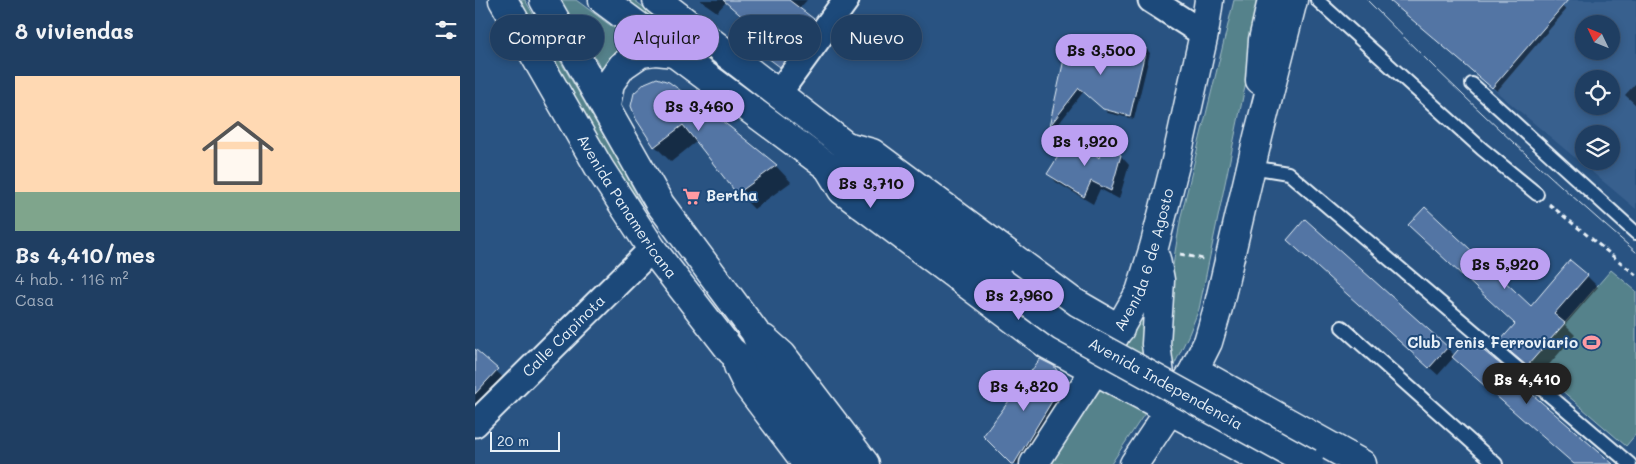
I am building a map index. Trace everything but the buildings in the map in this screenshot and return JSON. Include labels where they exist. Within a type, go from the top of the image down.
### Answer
[{"type":"main road","name":"Avenida Panamericana","points":[[503,0],[600,169],[652,249],[731,351],[780,393],[835,464]]},
{"type":"main road","name":"Avenida Panamericana","points":[[544,0],[660,204],[755,332],[780,393]]},
{"type":"main road","name":"Avenida Independencia","points":[[603,0],[623,15]]},
{"type":"main road","name":"Avenida Independencia","points":[[657,0],[846,146],[857,172]]},
{"type":"main road","name":"Avenida 6 de Agosto","points":[[1033,464],[1120,329],[1164,249],[1175,165],[1204,34],[1209,0]]},
{"type":"main road","name":"Avenida 6 de Agosto","points":[[1204,34],[1217,0]]},
{"type":"main road","points":[[1253,157],[1263,40],[1272,0]]},
{"type":"main road","points":[[1135,464],[1194,370],[1208,342],[1218,308],[1253,157],[1293,0]]},
{"type":"main road","points":[[605,106],[610,82],[622,66],[631,60]]},
{"type":"main road","name":"Avenida Independencia","points":[[684,60],[828,167],[857,172],[1061,327],[1310,464]]},
{"type":"main road","points":[[846,146],[872,153],[1071,300],[1120,329]]},
{"type":"main road","points":[[828,167],[843,190],[1048,345],[1270,464]]},
{"type":"main road","points":[[1164,249],[1156,344],[1162,390],[1170,410]]},
{"type":"main road","points":[[755,332],[782,355],[865,464]]},
{"type":"main road","points":[[731,351],[748,386],[807,464]]},
{"type":"main road","points":[[1194,370],[1362,464]]},
{"type":"street","points":[[778,94],[847,0]]},
{"type":"street","points":[[1151,0],[1204,34]]},
{"type":"street","name":"Calle Capinota","points":[[475,424],[652,249]]},
{"type":"lane","points":[[1317,0],[1482,149],[1537,194]]},
{"type":"lane","points":[[1472,84],[1636,233]]},
{"type":"lane","points":[[1253,157],[1288,174],[1630,464]]},
{"type":"lane","points":[[1342,326],[1496,464]]},
{"type":"path","points":[[1537,194],[1636,275]]},
{"type":"path","points":[[1164,249],[1209,261]]},
{"type":"shaded area","points":[[1389,0],[1636,0],[1636,209],[1590,170],[1620,170],[1620,125],[1575,125],[1575,158]]},
{"type":"green space","points":[[519,0],[525,0],[534,15],[528,15]]},
{"type":"green space","points":[[560,0],[576,0],[596,15],[569,15]]},
{"type":"green space","points":[[624,0],[634,0],[654,15],[644,15]]},
{"type":"green space","points":[[1234,0],[1263,0],[1199,309],[1166,382],[1162,346],[1181,216]]},
{"type":"green space","points":[[604,21],[614,28],[614,57],[602,69],[597,60],[604,60]]},
{"type":"green space","points":[[554,60],[560,60],[623,169],[643,208],[618,171]]},
{"type":"green space","points":[[705,60],[713,60],[751,91]]},
{"type":"green space","name":"Club Tenis Ferroviario","points":[[1611,270],[1636,291],[1636,434],[1626,446],[1530,363]]},
{"type":"green space","points":[[1151,303],[1156,394],[1112,369]]},
{"type":"green space","points":[[1101,387],[1145,413],[1111,464],[1052,464]]},
{"type":"tram line","points":[[1367,0],[1499,129],[1636,252]]},
{"type":"place","name":"Bertha","points":[[692,196]]},
{"type":"place","name":"Club Tenis Ferroviario","points":[[1592,343]]}]
